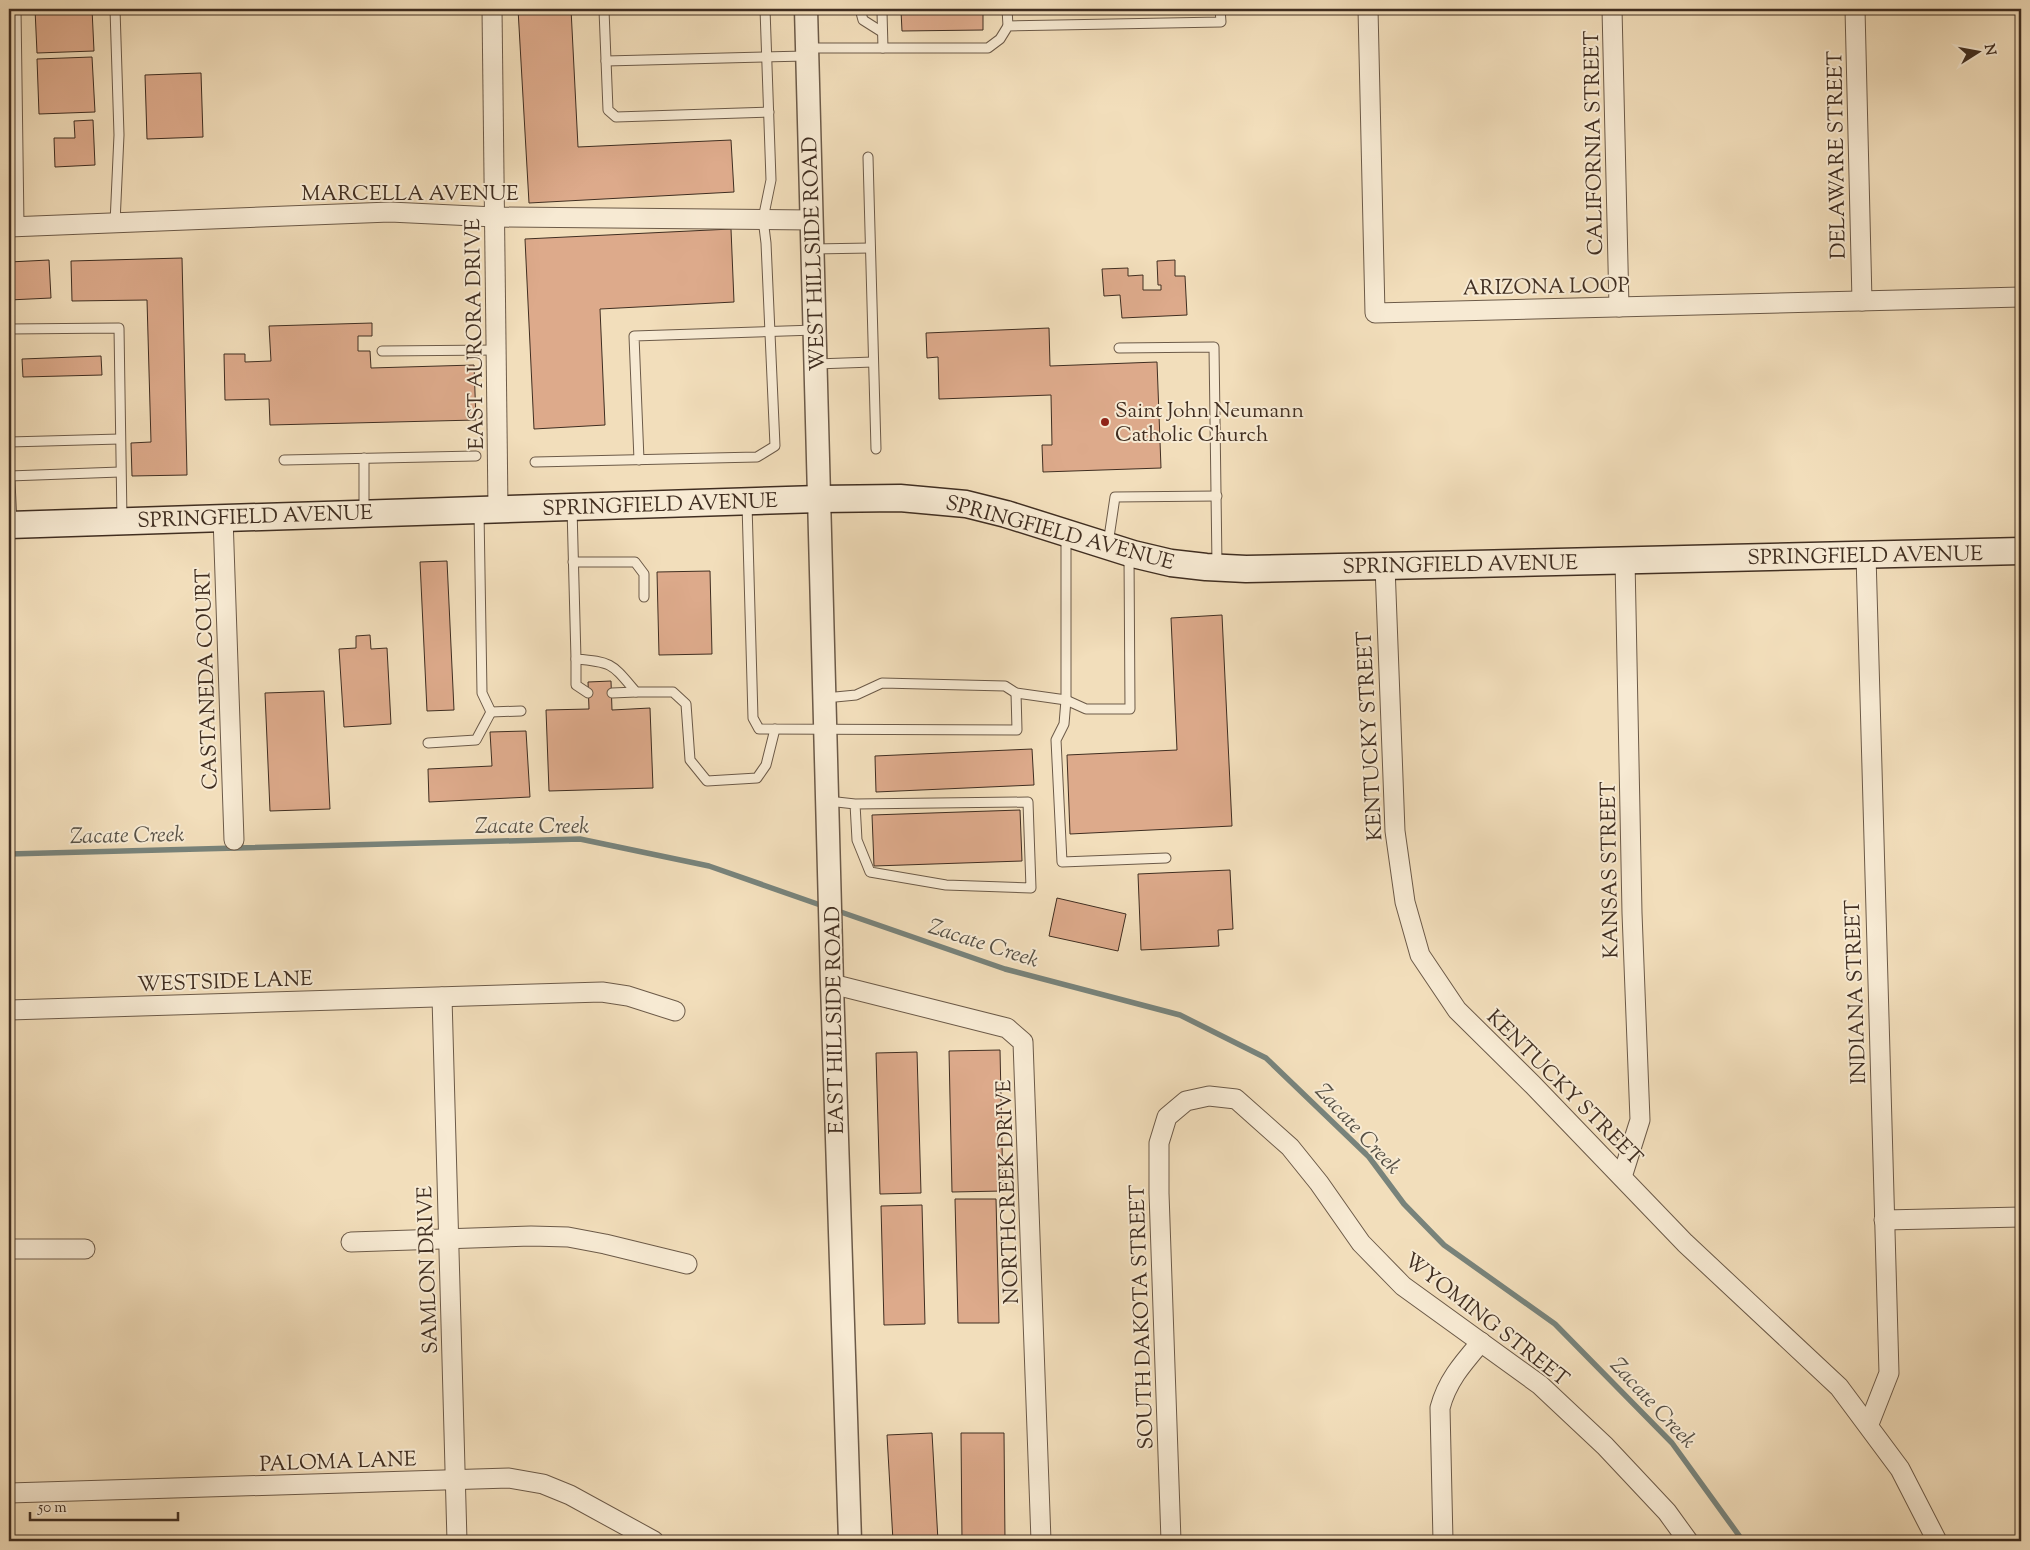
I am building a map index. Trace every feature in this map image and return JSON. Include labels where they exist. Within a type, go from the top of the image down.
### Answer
[{"type":"main road","name":"SPRINGFIELD AVENUE","points":[[11,525],[747,501],[929,499],[1006,514],[1118,550],[1171,563],[1218,568],[1384,566],[2021,551]]},
{"type":"street","name":"EAST AURORA DRIVE","points":[[488,509],[496,350],[492,9]]},
{"type":"street","name":"WEST HILLSIDE ROAD","points":[[806,9],[819,499]]},
{"type":"street","name":"ARIZONA LOOP","points":[[1368,9],[1375,312],[2021,297]]},
{"type":"street","name":"CALIFORNIA STREET","points":[[1612,9],[1619,307]]},
{"type":"street","name":"DELAWARE STREET","points":[[1855,9],[1862,301]]},
{"type":"street","name":"MARCELLA AVENUE","points":[[14,226],[390,212],[495,217],[812,220]]},
{"type":"street","name":"EAST HILLSIDE ROAD","points":[[819,499],[850,1541]]},
{"type":"street","name":"CASTANEDA COURT","points":[[223,517],[234,840]]},
{"type":"street","name":"INDIANA STREET","points":[[1866,555],[1889,1372],[1869,1424]]},
{"type":"street","name":"KANSAS STREET","points":[[1622,1176],[1640,1120],[1632,913],[1625,560]]},
{"type":"street","name":"KENTUCKY STREET","points":[[1384,566],[1388,709],[1395,830],[1405,902],[1420,955],[1457,1010],[1622,1176],[1685,1243],[1839,1387],[1869,1424],[1900,1469],[1936,1541]]},
{"type":"street","name":"NORTHCREEK DRIVE","points":[[832,984],[1007,1028],[1023,1042],[1041,1541]]},
{"type":"street","name":"WESTSIDE LANE","points":[[9,1010],[602,992],[628,996],[675,1011]]},
{"type":"street","name":"SAMLON DRIVE","points":[[442,997],[457,1541]]},
{"type":"street","name":"WYOMING STREET","points":[[1186,1101],[1209,1096],[1236,1099],[1290,1147],[1319,1183],[1361,1243],[1403,1286],[1540,1385],[1605,1446],[1667,1512],[1688,1541]]},
{"type":"street","name":"SOUTH DAKOTA STREET","points":[[1171,1541],[1159,1194],[1160,1143],[1167,1117],[1186,1101]]},
{"type":"street","points":[[1884,1220],[2021,1217]]},
{"type":"street","points":[[351,1242],[531,1236],[568,1237],[687,1264]]},
{"type":"street","points":[[9,1249],[85,1249]]},
{"type":"street","points":[[1443,1541],[1440,1408],[1445,1389],[1458,1369],[1481,1342]]},
{"type":"street","name":"PALOMA LANE","points":[[9,1492],[509,1478],[543,1484],[570,1496],[654,1541]]},
{"type":"lane","points":[[14,226],[16,9]]},
{"type":"lane","points":[[115,9],[119,135],[115,223]]},
{"type":"lane","points":[[607,9],[604,10],[608,110],[616,117],[768,112]]},
{"type":"lane","points":[[535,462],[757,457],[775,446],[763,220],[770,180],[765,9]]},
{"type":"lane","points":[[860,9],[863,20],[882,32]]},
{"type":"lane","points":[[606,62],[767,56],[883,48],[988,48],[1000,39],[1008,26],[1007,9]]},
{"type":"lane","points":[[1008,26],[1221,22],[1220,9]]},
{"type":"lane","points":[[882,12],[883,48]]},
{"type":"lane","points":[[868,157],[876,449]]},
{"type":"lane","points":[[812,249],[870,248]]},
{"type":"lane","points":[[9,329],[119,328],[122,521]]},
{"type":"lane","points":[[639,460],[634,336],[815,330]]},
{"type":"lane","points":[[1119,348],[1214,347],[1218,568]]},
{"type":"lane","points":[[382,351],[496,350]]},
{"type":"lane","points":[[816,364],[873,362]]},
{"type":"lane","points":[[9,442],[120,439]]},
{"type":"lane","points":[[284,460],[476,456]]},
{"type":"lane","points":[[364,458],[364,513]]},
{"type":"lane","points":[[9,461],[11,525]]},
{"type":"lane","points":[[9,476],[120,472]]},
{"type":"lane","points":[[825,698],[856,695],[882,682],[1005,686],[1016,693],[1066,700],[1086,709],[1130,709],[1115,497],[1217,496]]},
{"type":"lane","points":[[747,501],[753,718],[759,729],[1017,730],[1016,693]]},
{"type":"lane","points":[[572,506],[576,685],[588,693]]},
{"type":"lane","points":[[488,509],[482,693],[491,712]]},
{"type":"lane","points":[[1066,533],[1066,700],[1064,724],[1056,740],[1062,862],[1166,858]]},
{"type":"lane","points":[[573,562],[635,562],[644,574],[644,597]]},
{"type":"lane","points":[[576,659],[604,661],[617,669],[636,692]]},
{"type":"lane","points":[[612,694],[672,692],[686,704],[690,760],[707,781],[757,778],[766,765],[775,729]]},
{"type":"lane","points":[[491,712],[521,711]]},
{"type":"lane","points":[[428,743],[476,740],[491,712]]},
{"type":"lane","points":[[828,801],[855,804],[1028,802],[1031,888],[946,885],[870,872],[857,840],[855,804]]},
{"type":"building","points":[[35,9],[92,9],[94,51],[37,53]]},
{"type":"building","points":[[518,9],[571,9],[578,147],[731,140],[734,192],[529,203]]},
{"type":"building","points":[[874,9],[983,9],[983,30],[902,31],[901,11],[874,12]]},
{"type":"building","points":[[92,57],[95,112],[39,114],[37,59]]},
{"type":"building","points":[[201,73],[203,137],[147,139],[145,75]]},
{"type":"building","points":[[93,120],[95,165],[55,167],[54,138],[75,138],[74,121]]},
{"type":"building","points":[[731,229],[734,302],[600,309],[605,425],[534,429],[525,239]]},
{"type":"building","points":[[182,258],[187,475],[132,476],[131,443],[151,442],[147,300],[72,301],[71,261]]},
{"type":"building","points":[[49,260],[51,298],[9,300],[9,262]]},
{"type":"building","points":[[1175,260],[1175,276],[1185,276],[1187,315],[1122,318],[1120,295],[1104,296],[1102,269],[1128,268],[1128,276],[1143,275],[1143,290],[1161,290],[1161,285],[1158,285],[1157,261]]},
{"type":"building","points":[[372,323],[372,336],[358,336],[358,351],[370,351],[371,368],[474,365],[476,420],[270,425],[269,399],[225,400],[224,354],[245,354],[245,362],[271,361],[269,326]]},
{"type":"building","name":"Saint John Neumann Catholic Church","points":[[1049,328],[1050,366],[1157,362],[1161,468],[1043,472],[1042,445],[1052,445],[1051,395],[939,399],[938,357],[927,358],[926,333]]},
{"type":"building","points":[[101,356],[102,375],[23,377],[22,359]]},
{"type":"building","points":[[447,561],[454,710],[427,711],[420,562]]},
{"type":"building","points":[[710,571],[712,654],[659,655],[657,572]]},
{"type":"building","points":[[1222,615],[1232,826],[1070,834],[1067,755],[1177,750],[1171,618]]},
{"type":"building","points":[[370,635],[371,649],[387,648],[391,724],[344,727],[339,649],[356,648],[356,636]]},
{"type":"building","points":[[611,681],[612,710],[650,708],[653,788],[549,791],[546,710],[589,709],[588,682]]},
{"type":"building","points":[[324,691],[330,809],[270,811],[265,693]]},
{"type":"building","points":[[526,731],[530,797],[429,802],[428,769],[492,766],[490,732]]},
{"type":"building","points":[[1032,749],[1034,785],[876,792],[875,756]]},
{"type":"building","points":[[1020,810],[1022,861],[874,866],[872,815]]},
{"type":"building","points":[[1230,870],[1233,929],[1218,930],[1219,946],[1141,950],[1138,874]]},
{"type":"building","points":[[1057,898],[1126,914],[1118,951],[1049,936]]},
{"type":"building","points":[[1000,1050],[1003,1191],[952,1192],[949,1051]]},
{"type":"building","points":[[917,1052],[921,1193],[880,1194],[876,1053]]},
{"type":"building","points":[[955,1199],[996,1199],[999,1323],[958,1323]]},
{"type":"building","points":[[922,1205],[925,1324],[884,1325],[881,1206]]},
{"type":"building","points":[[932,1433],[938,1541],[893,1541],[887,1435]]},
{"type":"building","points":[[961,1433],[1004,1433],[1005,1541],[962,1541]]},
{"type":"waterway","name":"Zacate Creek","points":[[9,854],[580,839],[709,866],[826,907]]},
{"type":"waterway","name":"Zacate Creek","points":[[835,910],[1005,969],[1180,1015],[1266,1058],[1369,1157],[1404,1204],[1444,1245],[1555,1324],[1672,1443],[1743,1541]]},
{"type":"place","name":"Saint John Neumann Catholic Church","points":[[1105,422]]}]
